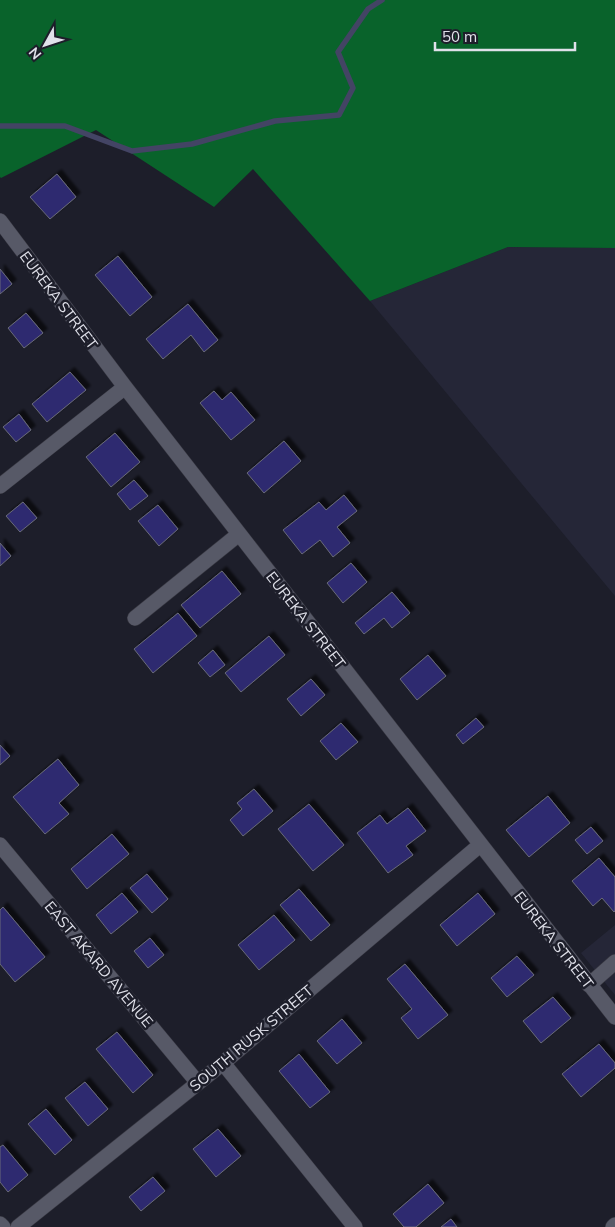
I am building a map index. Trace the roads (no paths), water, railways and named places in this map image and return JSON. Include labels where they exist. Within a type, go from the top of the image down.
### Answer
[{"type":"street","name":"EUREKA STREET","points":[[0,221],[239,534],[615,1017]]},
{"type":"street","points":[[0,486],[125,386]]},
{"type":"street","points":[[135,618],[239,534]]},
{"type":"street","name":"EAST AKARD AVENUE","points":[[0,845],[198,1083]]},
{"type":"street","name":"SOUTH RUSK STREET","points":[[18,1227],[223,1063],[480,845]]},
{"type":"street","points":[[589,985],[615,962]]},
{"type":"street","points":[[223,1063],[355,1227]]},
{"type":"street","points":[[0,1224],[3,1227]]},
{"type":"waterway","points":[[0,126],[65,126],[132,151],[192,144],[275,121],[339,115],[353,88],[338,52],[368,9],[382,0]]}]
